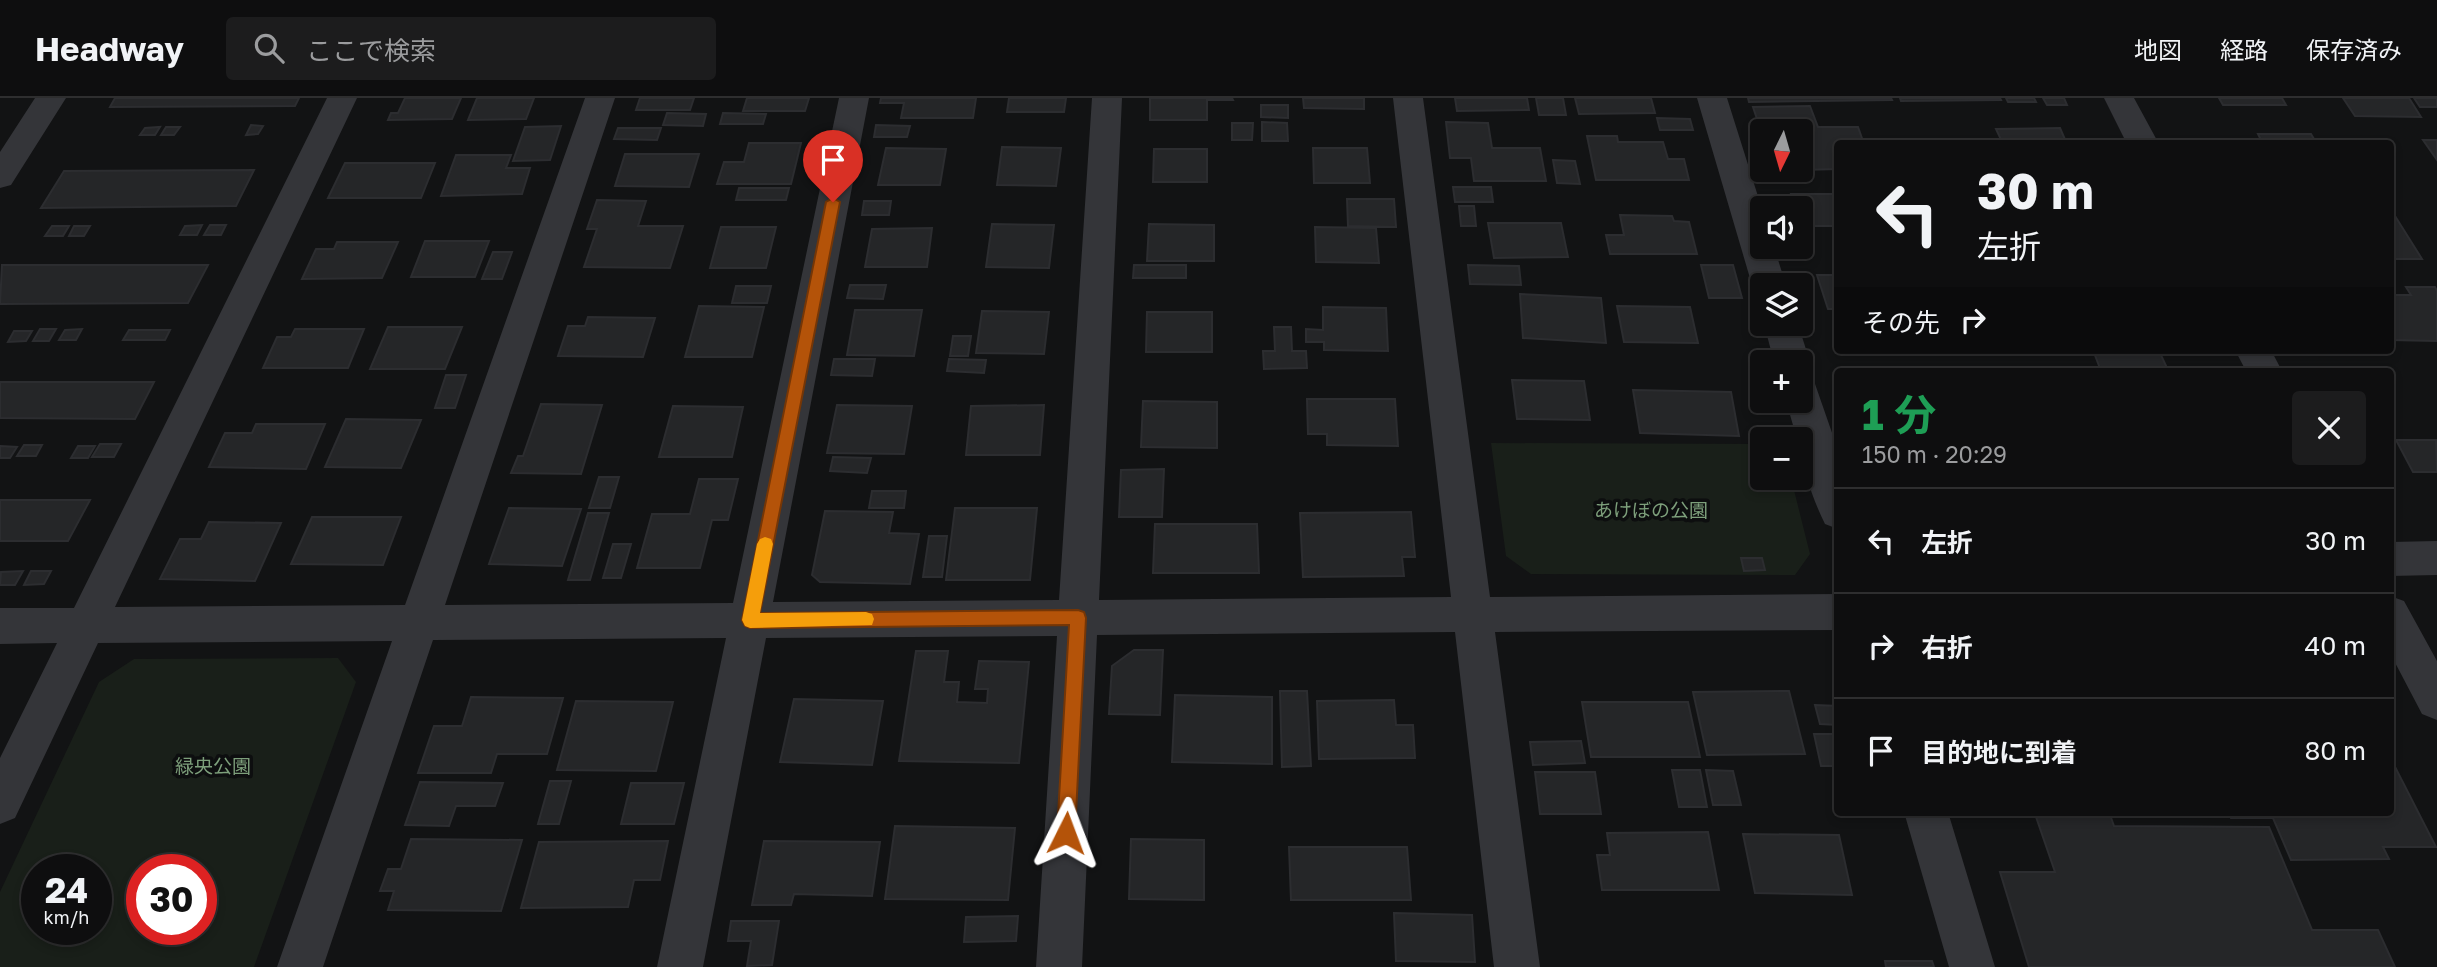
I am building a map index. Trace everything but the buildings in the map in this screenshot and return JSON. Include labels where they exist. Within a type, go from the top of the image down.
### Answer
[{"type":"street","points":[[0,177],[51,98]]},
{"type":"street","points":[[0,803],[342,98]]},
{"type":"street","points":[[300,967],[600,98]]},
{"type":"street","points":[[680,967],[854,98]]},
{"type":"street","points":[[1059,967],[1107,98]]},
{"type":"street","points":[[1408,98],[1475,613],[1517,967]]},
{"type":"street","points":[[1713,98],[1765,273]]},
{"type":"street","points":[[2119,98],[2141,140]]},
{"type":"street","points":[[1808,413],[1834,500]]},
{"type":"street","points":[[2394,559],[2437,558]]},
{"type":"street","points":[[0,626],[1834,612]]},
{"type":"street","points":[[2394,620],[2437,701]]},
{"type":"street","points":[[1927,816],[1972,967]]},
{"type":"green space","name":"あけぼの公園","points":[[1491,443],[1750,444],[1750,490],[1794,490],[1810,554],[1795,575],[1531,574],[1506,556]]},
{"type":"green space","name":"緑央公園","points":[[338,658],[356,682],[254,967],[0,967],[0,892],[99,682],[134,659]]},
{"type":"slow traffic","points":[[765,544],[750,620],[866,619]]},
{"type":"route","points":[[833,202],[750,620],[1078,618],[1066,833]]}]
